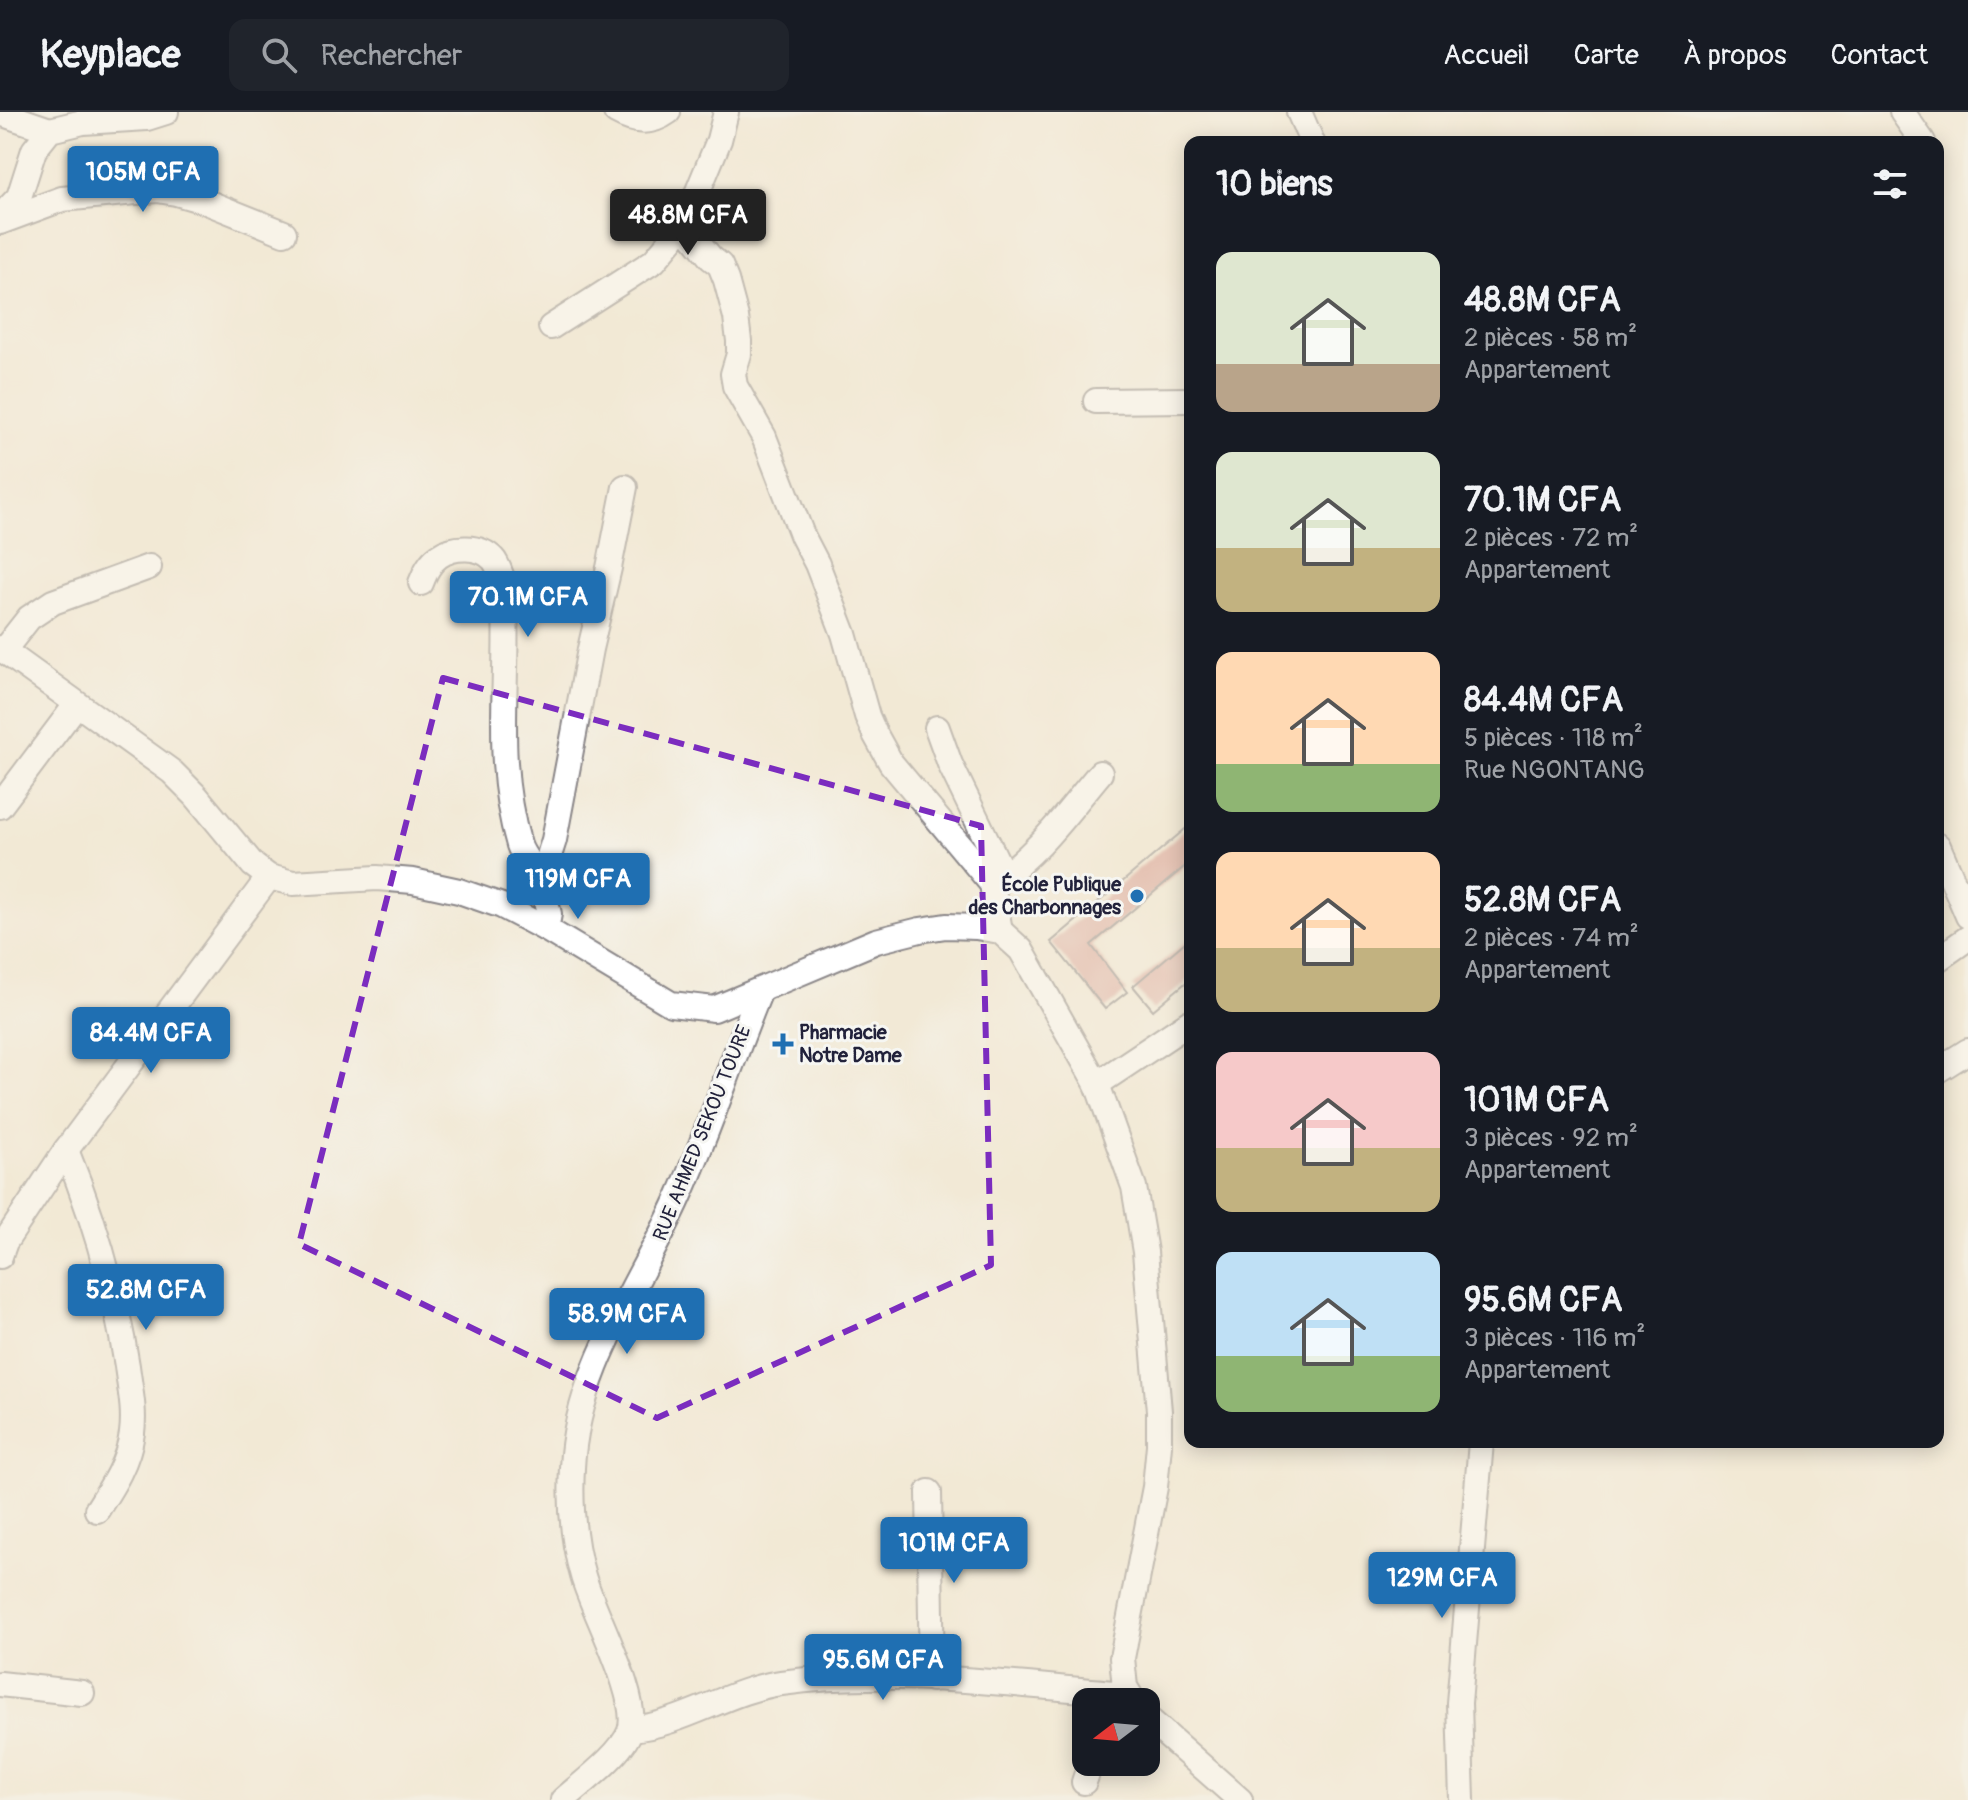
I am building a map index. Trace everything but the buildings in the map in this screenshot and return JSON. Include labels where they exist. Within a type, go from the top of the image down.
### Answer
[{"type":"street","points":[[0,113],[50,130],[83,122],[147,118],[166,112]]},
{"type":"street","points":[[616,112],[633,122],[658,119],[668,112]]},
{"type":"street","points":[[551,327],[654,261],[684,225],[719,140],[726,112]]},
{"type":"street","points":[[1299,112],[1309,136]]},
{"type":"street","points":[[1902,112],[1919,136]]},
{"type":"street","points":[[0,220],[19,197],[34,150],[50,130]]},
{"type":"street","points":[[0,220],[62,199],[157,190],[204,201],[284,233]]},
{"type":"street","points":[[684,225],[720,265],[726,280],[739,341],[733,374],[735,386],[764,437],[802,535],[817,564],[844,634],[867,716],[882,749],[998,880]]},
{"type":"street","points":[[1096,401],[1184,400]]},
{"type":"street","points":[[541,881],[554,840],[625,487]]},
{"type":"street","points":[[421,583],[428,567],[440,555],[460,548],[481,551],[494,560],[504,583],[502,747],[520,848],[535,866],[549,914],[546,929]]},
{"type":"street","points":[[149,567],[53,602],[29,618],[2,650],[172,772],[253,865],[269,877],[293,883],[377,878],[413,881],[481,898],[546,929],[671,1004],[714,1009],[876,941],[946,926],[1000,931],[1021,950],[1097,1084],[1134,1187],[1145,1252],[1159,1411],[1155,1487],[1122,1658],[1122,1688]]},
{"type":"street","points":[[0,806],[76,705]]},
{"type":"street","points":[[937,728],[998,880],[1000,931]]},
{"type":"street","points":[[998,880],[1053,830],[1100,773]]},
{"type":"street","points":[[1944,860],[1968,916]]},
{"type":"street","points":[[0,1256],[5,1242],[66,1150],[269,877]]},
{"type":"street","points":[[1944,955],[1968,938]]},
{"type":"street","name":"RUE AHMED SEKOU TOURE","points":[[631,1729],[630,1705],[582,1576],[575,1540],[572,1484],[574,1435],[595,1367],[680,1196],[760,991]]},
{"type":"street","points":[[1097,1084],[1184,1026]]},
{"type":"street","points":[[1944,1066],[1968,1051]]},
{"type":"street","points":[[66,1150],[92,1214],[108,1267],[135,1408],[125,1461],[97,1510]]},
{"type":"street","points":[[1462,1800],[1459,1703],[1480,1448]]},
{"type":"street","points":[[929,1492],[932,1679]]},
{"type":"street","points":[[563,1800],[623,1744],[631,1729],[679,1719],[750,1690],[779,1683],[843,1677],[932,1679],[1072,1692]]},
{"type":"street","points":[[0,1684],[82,1693]]},
{"type":"street","points":[[1160,1729],[1240,1800]]},
{"type":"highlighted area","points":[[443,678],[981,826],[991,1265],[657,1418],[299,1244]]},
{"type":"place","name":"École Publique des Charbonnages","points":[[1137,896]]},
{"type":"place","name":"Pharmacie Notre Dame","points":[[783,1044]]}]
